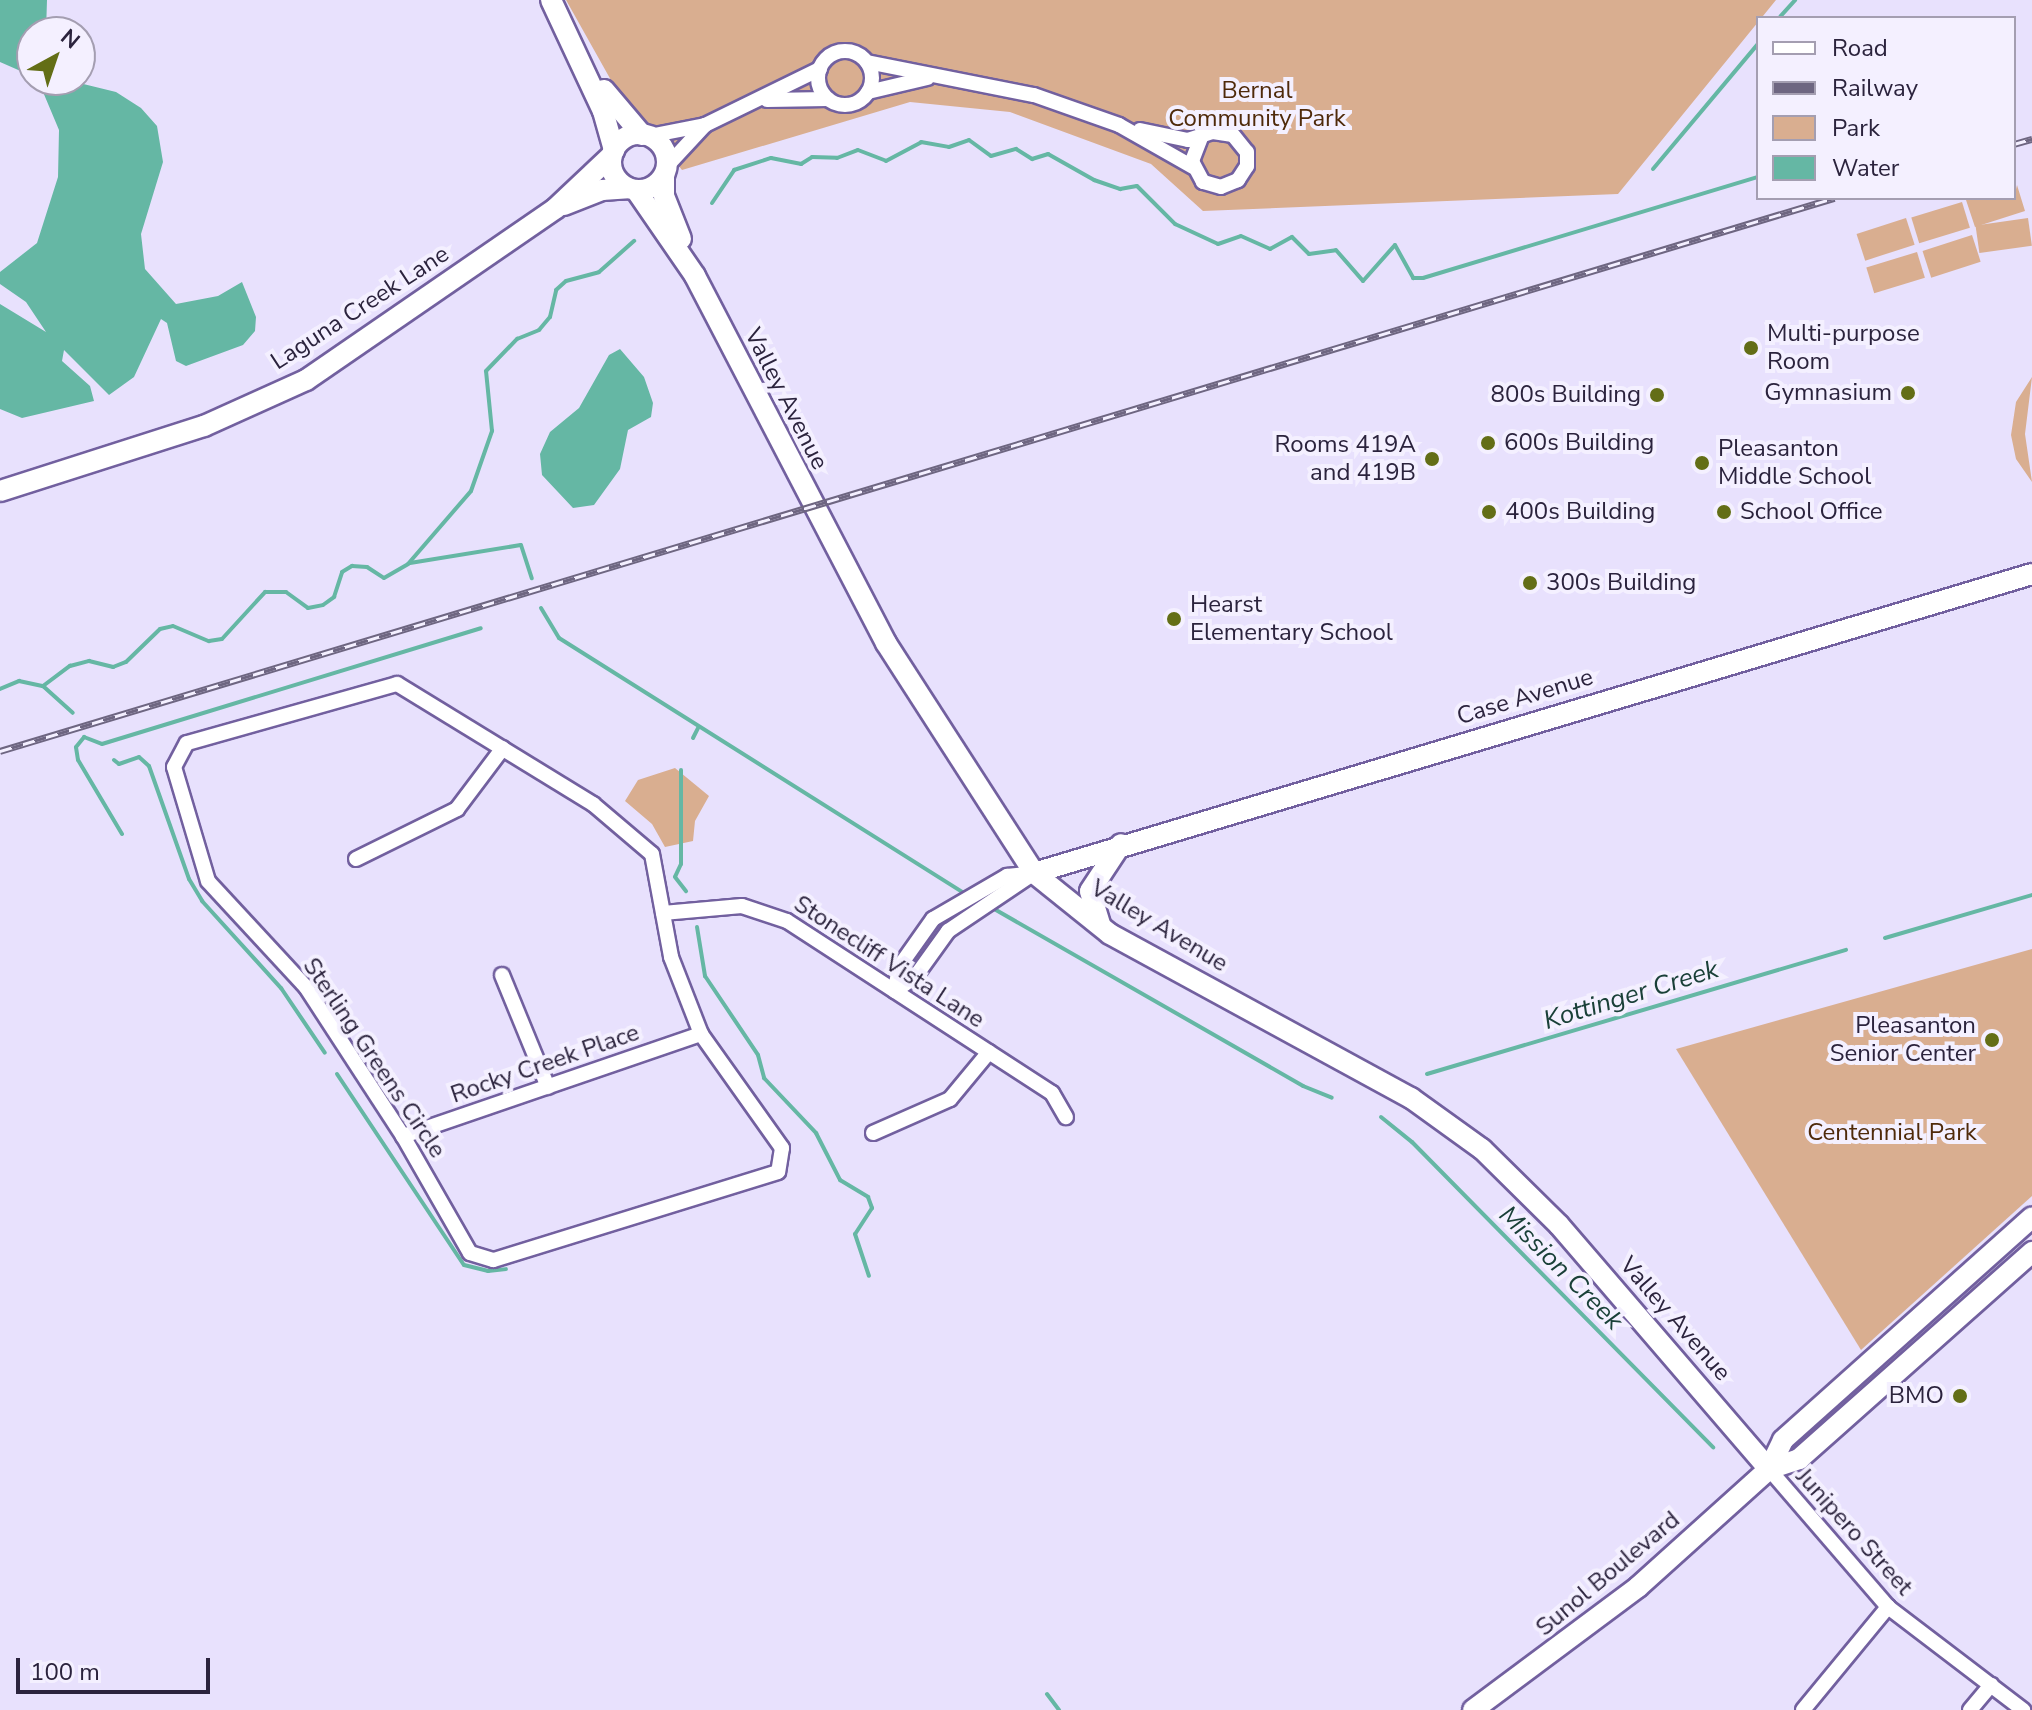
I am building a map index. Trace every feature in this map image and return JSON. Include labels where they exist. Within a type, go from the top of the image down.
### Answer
[{"type":"street","points":[[551,0],[579,54],[611,128],[617,180],[632,189],[656,184],[705,125]]},
{"type":"street","points":[[613,152],[625,138],[705,125],[820,69],[842,51],[855,52],[867,62],[873,75],[868,92]]},
{"type":"street","points":[[579,54],[624,119],[663,148],[665,171]]},
{"type":"street","points":[[867,62],[1034,95],[1119,125],[1193,167],[1203,182],[1221,187],[1238,180],[1247,166],[1247,152],[1233,135],[1213,132],[1201,138],[1192,154],[1193,167]]},
{"type":"street","points":[[820,69],[819,84],[828,99]]},
{"type":"street","points":[[759,101],[828,99],[851,105],[868,92],[898,82],[947,76]]},
{"type":"street","points":[[1119,125],[1201,138]]},
{"type":"street","name":"Laguna Creek Lane","points":[[0,491],[204,426],[306,380],[556,208],[613,152]]},
{"type":"street","name":"Valley Avenue","points":[[665,171],[664,196],[695,276],[886,643],[1034,873],[1102,928],[1411,1098],[1482,1149],[1559,1225],[1769,1469]]},
{"type":"street","name":"Laguna Creek Lane","points":[[556,208],[602,190],[632,189]]},
{"type":"street","name":"Valley Avenue","points":[[632,189],[695,276]]},
{"type":"street","name":"Case Avenue","points":[[895,991],[899,967],[914,942],[949,908],[995,883],[2032,574]]},
{"type":"street","name":"Sterling Greens Circle","points":[[397,684],[503,748],[593,804],[652,854],[671,957],[701,1034],[782,1148],[778,1172],[493,1260],[470,1253],[403,1136],[306,987],[208,881],[174,767],[187,743],[397,684]]},
{"type":"street","points":[[356,859],[457,809],[503,748]]},
{"type":"street","points":[[1102,928],[1090,891],[1121,844]]},
{"type":"street","name":"Case Avenue","points":[[895,991],[915,977],[959,921],[1008,894],[1034,873]]},
{"type":"street","name":"Stonecliff Vista Lane","points":[[663,913],[742,906],[765,910],[1052,1093],[1066,1117]]},
{"type":"street","points":[[502,975],[548,1087]]},
{"type":"street","name":"Rocky Creek Place","points":[[403,1136],[701,1034]]},
{"type":"street","points":[[873,1133],[950,1099],[989,1052]]},
{"type":"street","name":"Sunol Boulevard","points":[[1473,1710],[1608,1613],[1769,1469],[1783,1440],[2032,1217]]},
{"type":"street","name":"Sunol Boulevard","points":[[1769,1469],[1799,1459],[2032,1252]]},
{"type":"street","name":"Junipero Street","points":[[1769,1469],[1888,1607],[2023,1710]]},
{"type":"street","points":[[1803,1710],[1888,1607]]},
{"type":"street","points":[[1970,1710],[1991,1685]]},
{"type":"green space","name":"Bernal Community Park","points":[[566,0],[1776,0],[1763,16],[1756,16],[1756,25],[1618,194],[1203,211],[1151,164],[1010,112],[910,102],[682,170],[612,82]]},
{"type":"green space","points":[[2017,185],[2025,211],[1975,227],[1966,200],[2016,200]]},
{"type":"green space","points":[[1962,202],[1970,228],[1919,243],[1911,217]]},
{"type":"green space","points":[[1906,218],[1915,245],[1865,261],[1857,234]]},
{"type":"green space","points":[[2028,218],[2032,246],[1979,253],[1976,225]]},
{"type":"green space","points":[[1972,235],[1981,262],[1931,278],[1923,251]]},
{"type":"green space","points":[[1917,252],[1925,278],[1874,293],[1866,267]]},
{"type":"green space","points":[[2032,377],[2025,434],[2032,482],[2016,459],[2011,435],[2016,402]]},
{"type":"green space","points":[[675,768],[709,796],[695,821],[693,841],[665,847],[652,824],[625,801],[638,780]]},
{"type":"green space","name":"Centennial Park","points":[[2032,949],[2032,1196],[1861,1350],[1676,1049]]},
{"type":"water","points":[[0,0],[47,0],[46,16],[16,16],[16,69],[0,62]]},
{"type":"water","points":[[96,87],[116,92],[141,108],[157,126],[163,162],[141,234],[145,269],[176,304],[218,296],[242,282],[256,317],[255,331],[243,345],[186,366],[176,361],[167,323],[161,319],[134,377],[109,395],[64,350],[62,361],[90,386],[94,401],[22,418],[0,409],[0,304],[46,332],[26,302],[0,284],[0,272],[37,243],[58,177],[59,130],[45,96],[96,96]]},
{"type":"water","points":[[620,349],[644,377],[653,403],[651,417],[628,430],[620,469],[594,505],[573,508],[542,475],[540,454],[550,432],[579,408],[609,355]]},
{"type":"waterway","points":[[1781,16],[1795,0]]},
{"type":"waterway","points":[[1653,169],[1756,46]]},
{"type":"waterway","points":[[712,203],[734,170],[771,158],[801,164],[812,157],[837,158],[858,150],[886,161],[921,142],[949,147],[969,140],[991,156],[1016,149],[1032,159],[1048,154],[1094,180],[1120,189],[1137,186],[1175,224],[1218,244],[1241,236],[1270,249],[1292,237],[1309,254],[1336,250],[1363,281],[1395,245],[1413,278],[1423,278],[1756,178]]},
{"type":"waterway","points":[[0,689],[19,681],[43,686],[70,666],[89,661],[113,667],[126,662],[160,629],[173,626],[209,641],[222,639],[265,592],[286,592],[308,608],[323,605],[334,597],[342,572],[352,566],[367,567],[384,578],[408,564],[471,491],[492,431],[486,371],[517,339],[539,330],[550,317],[556,290],[566,281],[599,272],[634,241]]},
{"type":"waterway","points":[[410,563],[521,545],[532,578]]},
{"type":"waterway","points":[[541,608],[559,638],[967,895]]},
{"type":"waterway","points":[[122,834],[78,760],[76,747],[84,737],[102,744],[481,628]]},
{"type":"waterway","points":[[43,686],[73,713]]},
{"type":"waterway","points":[[693,738],[698,728]]},
{"type":"waterway","points":[[114,760],[119,764],[139,757],[149,766],[189,879],[202,901],[281,988],[325,1053]]},
{"type":"waterway","points":[[681,770],[681,864],[675,877],[686,891]]},
{"type":"waterway","name":"Kottinger Creek","points":[[1885,938],[2032,895]]},
{"type":"waterway","points":[[989,906],[1303,1086],[1332,1098]]},
{"type":"waterway","points":[[697,927],[705,976],[758,1055],[764,1078],[816,1133],[840,1180],[868,1197],[872,1208],[855,1234],[869,1276]]},
{"type":"waterway","name":"Kottinger Creek","points":[[1427,1074],[1846,950]]},
{"type":"waterway","points":[[337,1074],[464,1265],[488,1271],[506,1269]]},
{"type":"waterway","name":"Mission Creek","points":[[1381,1117],[1412,1142],[1713,1447]]},
{"type":"waterway","points":[[1047,1694],[1059,1710]]},
{"type":"railway","points":[[2016,143],[2032,139]]},
{"type":"railway","points":[[0,751],[1827,200]]},
{"type":"place","name":"Multi-purpose Room","points":[[1751,348]]},
{"type":"place","name":"Gymnasium","points":[[1908,393]]},
{"type":"place","name":"800s Building","points":[[1657,395]]},
{"type":"place","name":"600s Building","points":[[1488,443]]},
{"type":"place","name":"Rooms 419A and 419B","points":[[1432,459]]},
{"type":"place","name":"Pleasanton Middle School","points":[[1702,463]]},
{"type":"place","name":"400s Building","points":[[1489,512]]},
{"type":"place","name":"School Office","points":[[1724,512]]},
{"type":"place","name":"300s Building","points":[[1530,583]]},
{"type":"place","name":"Hearst Elementary School","points":[[1174,619]]},
{"type":"place","name":"Pleasanton Senior Center","points":[[1992,1040]]},
{"type":"place","name":"BMO","points":[[1960,1396]]}]
